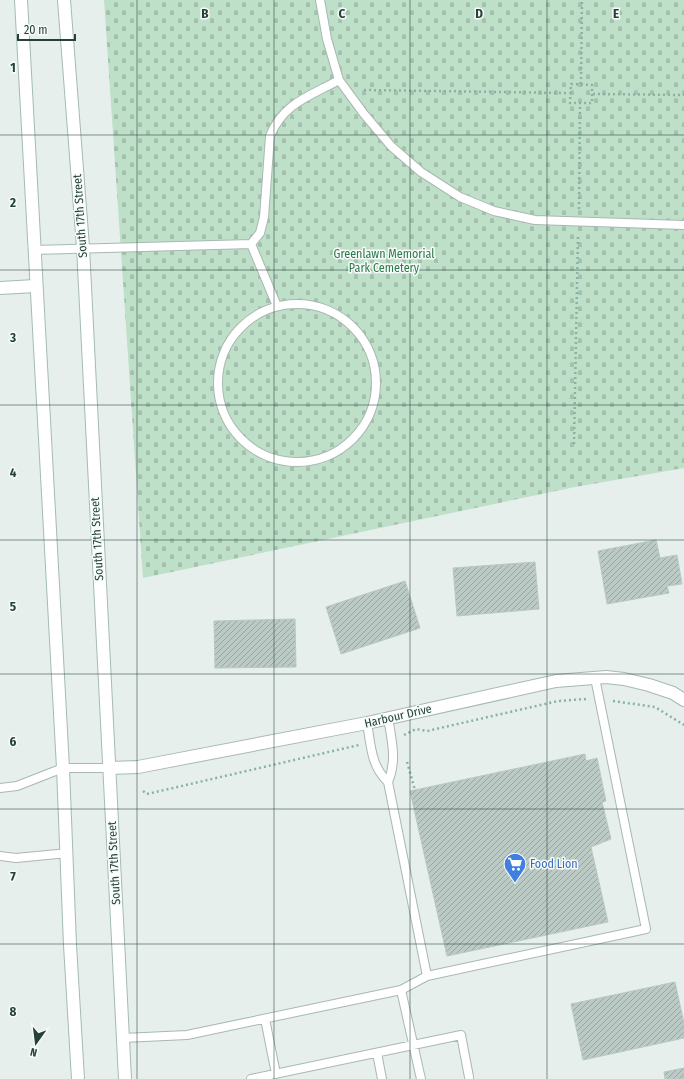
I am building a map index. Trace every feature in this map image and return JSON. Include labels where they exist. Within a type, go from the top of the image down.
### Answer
[{"type":"main road","points":[[21,0],[68,853],[70,945],[78,1079]]},
{"type":"main road","name":"South 17th Street","points":[[64,0],[83,248],[125,1079]]},
{"type":"main road","points":[[0,288],[36,286]]},
{"type":"main road","name":"Harbour Drive","points":[[109,768],[138,767],[367,723],[556,681],[595,678],[624,679],[649,685],[684,700]]},
{"type":"lane","points":[[320,0],[327,39],[339,80],[346,90],[391,146],[421,172],[460,197],[494,211],[534,220],[578,223],[684,225]]},
{"type":"lane","points":[[34,250],[251,244],[260,233],[264,217],[270,136],[275,124],[282,114],[292,105],[339,80]]},
{"type":"lane","points":[[251,244],[277,306]]},
{"type":"lane","points":[[292,304],[308,305],[337,315],[350,324],[360,336],[368,349],[374,364],[376,394],[372,410],[365,424],[345,447],[317,460],[286,462],[256,452],[233,431],[225,418],[220,403],[217,388],[218,372],[228,343],[237,331],[249,320],[262,312],[277,306],[292,304]]},
{"type":"lane","points":[[123,1038],[187,1035],[265,1019],[401,990],[426,976],[646,929],[595,678]]},
{"type":"lane","points":[[388,718],[395,760],[393,771],[388,782],[426,976]]},
{"type":"lane","points":[[367,723],[375,764],[379,774],[388,782]]},
{"type":"lane","points":[[0,788],[17,786],[63,768],[109,768]]},
{"type":"lane","points":[[0,856],[16,858],[68,853]]},
{"type":"lane","points":[[401,990],[421,1079]]},
{"type":"lane","points":[[265,1019],[276,1074]]},
{"type":"lane","points":[[251,1079],[461,1035],[469,1076]]},
{"type":"lane","points":[[377,1052],[382,1079]]},
{"type":"path","points":[[581,84],[582,0]]},
{"type":"path","points":[[570,85],[592,85],[592,103],[570,103],[569,94],[570,85]]},
{"type":"path","points":[[346,90],[569,94]]},
{"type":"path","points":[[592,94],[684,95]]},
{"type":"path","points":[[574,444],[580,104]]},
{"type":"path","points":[[391,737],[407,735],[416,729],[427,731],[558,701],[599,699],[655,707],[684,725]]},
{"type":"path","points":[[143,791],[148,794],[371,743]]},
{"type":"green space","name":"Greenlawn Memorial Park Cemetery","points":[[104,0],[684,0],[684,468],[575,487],[143,578]]},
{"type":"building","points":[[656,540],[660,558],[677,555],[682,584],[667,586],[669,593],[607,604],[598,551]]},
{"type":"building","points":[[535,562],[539,609],[457,616],[453,568]]},
{"type":"building","points":[[405,581],[420,628],[341,654],[326,607]]},
{"type":"building","points":[[295,619],[296,667],[215,668],[214,621]]},
{"type":"building","name":"Food Lion","points":[[585,754],[586,761],[597,758],[606,801],[602,802],[611,839],[591,847],[608,922],[447,956],[410,791]]},
{"type":"building","points":[[675,982],[684,1023],[684,1038],[583,1060],[571,1004]]},
{"type":"building","points":[[684,1068],[684,1079],[665,1079],[664,1072]]},
{"type":"place","name":"Food Lion","points":[[515,884]]}]
